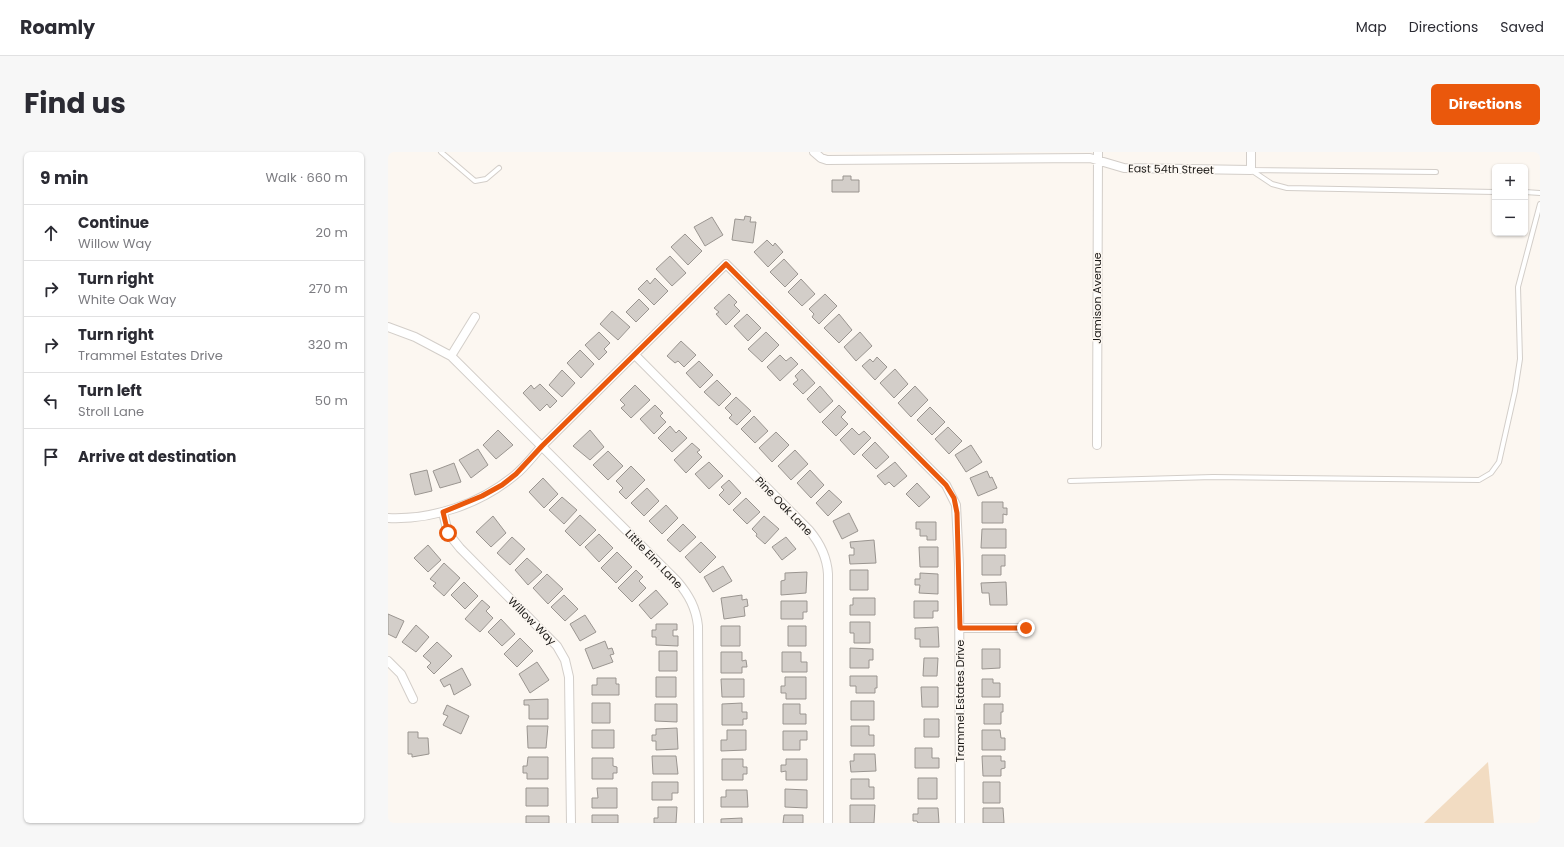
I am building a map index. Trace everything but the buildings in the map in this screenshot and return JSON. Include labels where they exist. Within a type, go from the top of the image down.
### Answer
[{"type":"street","name":"East 54th Street","points":[[814,152],[821,158],[827,160],[1098,155],[1108,164],[1124,168],[1251,170]]},
{"type":"street","points":[[1251,170],[1252,152]]},
{"type":"street","name":"Jamison Avenue","points":[[1097,445],[1098,155]]},
{"type":"street","name":"Trammel Estates Drive","points":[[635,355],[726,264],[935,474],[950,491],[957,513],[960,628],[960,823]]},
{"type":"street","points":[[451,356],[475,317]]},
{"type":"street","name":"Little Elm Lane","points":[[388,327],[415,337],[451,356],[685,590],[694,608],[699,637],[699,823]]},
{"type":"street","points":[[388,518],[409,519],[443,512],[482,496],[502,485],[516,474],[542,446],[635,355]]},
{"type":"street","name":"Pine Oak Lane","points":[[635,355],[809,530],[822,548],[828,574],[828,823]]},
{"type":"street","name":"Willow Way","points":[[443,512],[448,533],[456,543],[557,646],[565,660],[570,684],[571,823]]},
{"type":"street","points":[[960,628],[1026,628]]},
{"type":"street","points":[[388,661],[401,674],[413,699]]},
{"type":"lane","points":[[440,152],[475,181],[486,179],[499,168]]},
{"type":"lane","points":[[1251,170],[1272,184],[1287,188],[1492,192]]},
{"type":"lane","name":"East 54th Street","points":[[1251,170],[1436,172]]},
{"type":"lane","points":[[1528,192],[1540,193]]},
{"type":"lane","points":[[1070,481],[1213,477],[1479,480],[1491,473],[1499,462],[1514,398],[1520,359],[1518,287],[1540,204]]},
{"type":"shaded area","points":[[1488,762],[1494,823],[1424,823]]},
{"type":"route","points":[[448,533],[443,512],[482,496],[502,485],[516,474],[542,446],[726,264],[946,485],[950,491],[954,498],[957,513],[960,628],[1026,628]]}]
